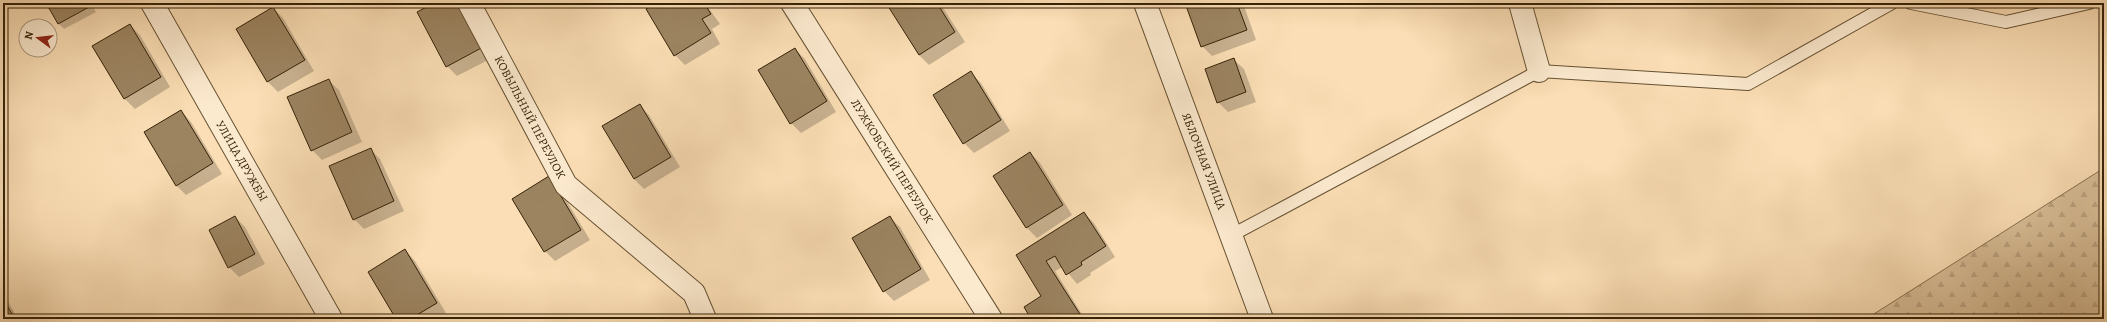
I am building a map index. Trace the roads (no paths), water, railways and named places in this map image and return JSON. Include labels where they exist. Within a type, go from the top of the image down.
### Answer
[{"type":"street","name":"УЛИЦА ДРУЖБЫ","points":[[152,3],[331,319]]},
{"type":"street","name":"КОВЫЛЬНЫЙ ПЕРЕУЛОК","points":[[469,3],[566,184],[694,293],[706,319]]},
{"type":"street","name":"ЛУЖКОВСКИЙ ПЕРЕУЛОК","points":[[792,3],[991,319]]},
{"type":"street","name":"ЯБЛОЧНАЯ УЛИЦА","points":[[1145,3],[1262,319]]},
{"type":"street","points":[[1520,3],[1539,71]]},
{"type":"lane","points":[[1232,235],[1539,71],[1748,84],[1892,3]]},
{"type":"lane","points":[[1911,3],[2006,22],[2088,3]]}]
